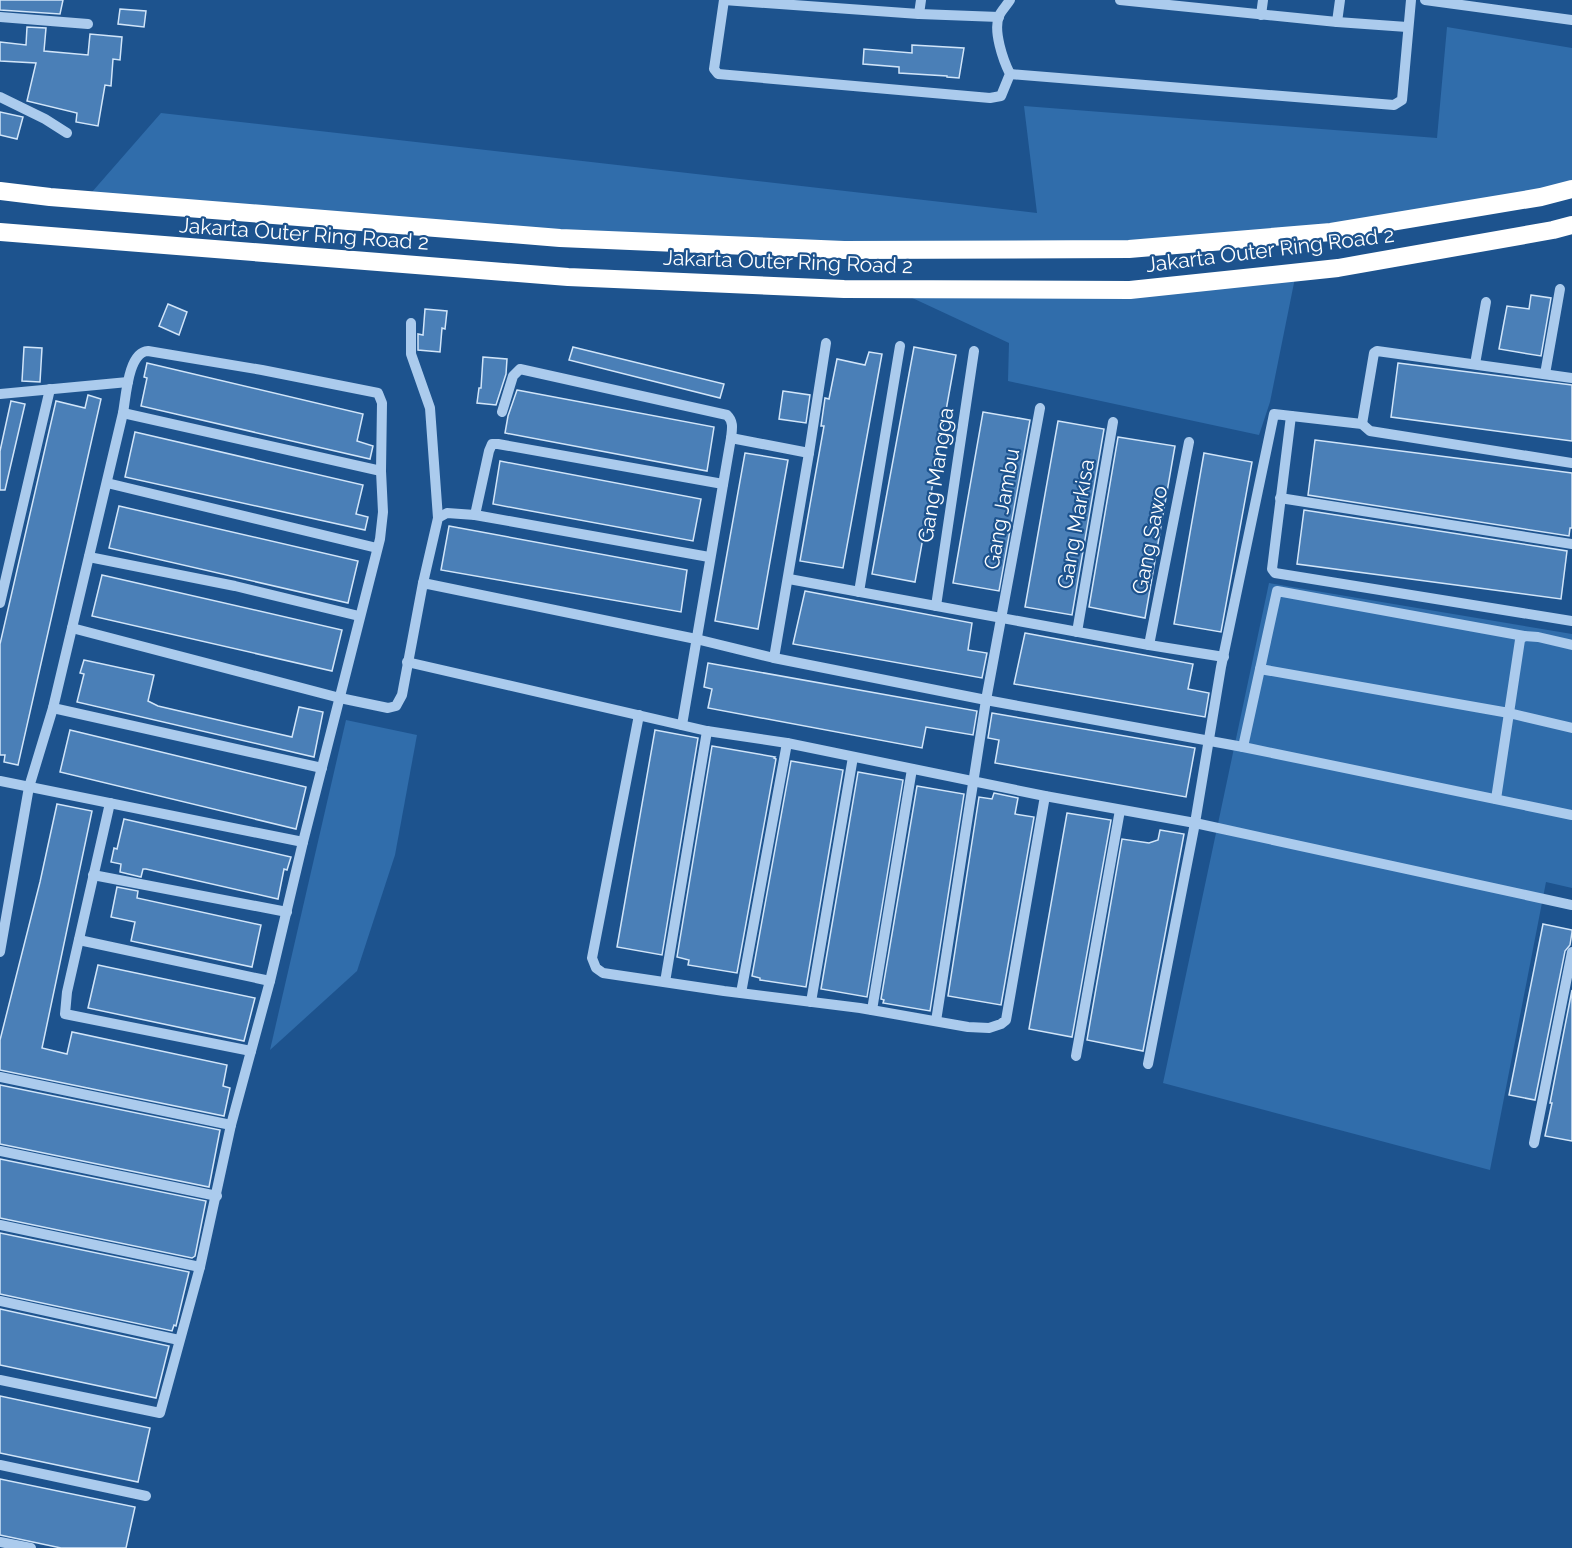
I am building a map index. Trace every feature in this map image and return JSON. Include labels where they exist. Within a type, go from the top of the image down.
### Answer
[{"type":"highway","name":"Jakarta Outer Ring Road 2","points":[[0,191],[560,238],[855,250],[1129,249],[1331,232],[1541,197],[1572,189]]},
{"type":"highway","name":"Jakarta Outer Ring Road 2","points":[[0,232],[568,277],[844,289],[1130,290],[1338,268],[1572,225]]},
{"type":"street","points":[[999,17],[919,14],[876,6],[724,0],[714,69],[723,76],[990,98],[1001,96],[1010,74],[1000,45],[999,17],[1010,0]]},
{"type":"street","points":[[919,14],[921,0]]},
{"type":"street","points":[[1120,0],[1182,4],[1261,15],[1407,27]]},
{"type":"street","points":[[1261,15],[1263,0]]},
{"type":"street","points":[[1337,22],[1340,0]]},
{"type":"street","points":[[1010,74],[1394,105],[1402,100],[1411,0]]},
{"type":"street","points":[[1425,0],[1485,4],[1572,20]]},
{"type":"street","points":[[0,17],[88,24]]},
{"type":"street","points":[[0,97],[45,119],[67,133]]},
{"type":"street","points":[[1545,374],[1560,289]]},
{"type":"street","points":[[1475,364],[1486,302]]},
{"type":"street","points":[[72,628],[340,698],[388,708],[396,706],[402,695],[438,518],[430,408],[411,354],[411,323]]},
{"type":"street","points":[[774,658],[789,579],[826,342]]},
{"type":"street","points":[[859,592],[900,346]]},
{"type":"street","points":[[0,952],[29,788],[53,708],[123,413],[128,382],[138,354],[148,351],[375,392],[380,395],[383,512],[377,548],[270,981],[231,1125],[200,1267],[160,1413],[0,1380]]},
{"type":"street","name":"Gang Mangga","points":[[936,606],[974,351]]},
{"type":"street","points":[[1362,424],[1374,353],[1377,351],[1572,378]]},
{"type":"street","points":[[502,412],[513,376],[520,369],[727,416],[732,425],[682,725]]},
{"type":"street","points":[[0,394],[128,382]]},
{"type":"street","points":[[0,603],[50,389]]},
{"type":"street","name":"Gang Jambu","points":[[936,1021],[986,700],[1040,408]]},
{"type":"street","points":[[1148,1064],[1195,823],[1207,742],[1272,416],[1275,412],[1362,424],[1370,431],[1572,463]]},
{"type":"street","points":[[123,413],[381,471]]},
{"type":"street","points":[[1292,416],[1272,569],[1275,573],[1571,621],[1572,608]]},
{"type":"street","name":"Gang Markisa","points":[[1077,632],[1113,422]]},
{"type":"street","points":[[730,438],[809,453]]},
{"type":"street","name":"Gang Sawo","points":[[1149,645],[1189,441]]},
{"type":"street","points":[[475,515],[492,444],[723,484]]},
{"type":"street","points":[[106,483],[377,548]]},
{"type":"street","points":[[1280,498],[1572,544]]},
{"type":"street","points":[[438,518],[447,513],[475,515],[709,557]]},
{"type":"street","points":[[89,557],[235,586],[359,616]]},
{"type":"street","points":[[789,579],[1224,657]]},
{"type":"street","points":[[423,583],[696,639],[774,658],[1242,747],[1572,815]]},
{"type":"street","points":[[1242,747],[1277,591],[1572,645]]},
{"type":"street","points":[[1496,799],[1520,640],[1524,636]]},
{"type":"street","points":[[407,662],[707,731],[787,743],[973,782],[1195,823],[1572,905]]},
{"type":"street","points":[[1260,669],[1509,713],[1572,728]]},
{"type":"street","points":[[53,708],[322,768]]},
{"type":"street","points":[[639,715],[592,958],[596,968],[603,973],[989,1028],[1001,1024],[1006,1020],[1045,796]]},
{"type":"street","points":[[665,982],[707,731]]},
{"type":"street","points":[[741,993],[787,743]]},
{"type":"street","points":[[811,1002],[853,757]]},
{"type":"street","points":[[872,1010],[912,769]]},
{"type":"street","points":[[0,781],[303,842]]},
{"type":"street","points":[[110,803],[65,1013],[68,1016],[252,1051]]},
{"type":"street","points":[[1076,1056],[1120,810]]},
{"type":"street","points":[[93,874],[287,912]]},
{"type":"street","points":[[79,940],[270,981]]},
{"type":"street","points":[[1534,1143],[1572,952]]},
{"type":"street","points":[[0,1077],[231,1125]]},
{"type":"street","points":[[0,1151],[217,1196]]},
{"type":"street","points":[[0,1225],[200,1267]]},
{"type":"street","points":[[0,1301],[179,1340]]},
{"type":"street","points":[[0,1465],[146,1496]]},
{"type":"street","points":[[0,1542],[30,1548]]},
{"type":"shaded area","points":[[1447,27],[1572,48],[1572,189],[1541,197],[1129,249],[844,250],[85,200],[161,113],[1037,213],[1024,106],[1437,138]]},
{"type":"shaded area","points":[[1296,273],[1270,402],[1259,435],[1008,381],[1009,343],[893,289],[1130,290]]},
{"type":"shaded area","points":[[1269,583],[1572,634],[1572,888],[1546,882],[1490,1170],[1163,1083]]},
{"type":"shaded area","points":[[346,720],[417,735],[395,855],[357,971],[270,1050]]},
{"type":"building","points":[[0,0],[63,0],[60,14],[0,10]]},
{"type":"building","points":[[120,9],[146,11],[144,27],[118,24]]},
{"type":"building","points":[[27,27],[46,28],[44,51],[88,55],[90,34],[122,37],[120,60],[113,59],[111,86],[105,85],[98,126],[76,122],[77,113],[27,101],[36,63],[0,61],[0,42],[26,45]]},
{"type":"building","points":[[912,45],[964,48],[959,78],[899,73],[899,67],[863,64],[864,49],[912,53]]},
{"type":"building","points":[[0,112],[23,117],[17,139],[0,135]]},
{"type":"building","points":[[1531,295],[1551,298],[1541,356],[1499,349],[1507,306],[1529,309]]},
{"type":"building","points":[[168,304],[187,312],[179,335],[159,326]]},
{"type":"building","points":[[425,309],[447,311],[445,329],[442,328],[440,352],[418,350],[418,334],[423,335]]},
{"type":"building","points":[[24,347],[42,348],[40,382],[22,381]]},
{"type":"building","points":[[573,347],[724,384],[720,398],[569,360]]},
{"type":"building","points":[[914,347],[956,355],[915,582],[872,574]]},
{"type":"building","points":[[869,352],[882,354],[843,568],[800,561],[824,426],[821,426],[825,398],[829,399],[837,359],[865,365]]},
{"type":"building","points":[[483,357],[507,359],[506,374],[496,405],[477,403],[479,388],[481,388]]},
{"type":"building","points":[[147,363],[363,414],[357,441],[373,446],[370,459],[141,406],[147,378],[144,377]]},
{"type":"building","points":[[1398,363],[1572,385],[1572,441],[1391,417]]},
{"type":"building","points":[[517,390],[714,427],[707,471],[505,433]]},
{"type":"building","points":[[783,391],[810,395],[806,423],[779,419]]},
{"type":"building","points":[[88,395],[101,399],[18,765],[4,762],[5,755],[0,755],[0,644],[56,401],[85,408]]},
{"type":"building","points":[[11,401],[25,404],[5,490],[0,490],[0,451]]},
{"type":"building","points":[[983,412],[1030,420],[999,591],[953,583]]},
{"type":"building","points":[[1058,421],[1104,429],[1072,615],[1025,607]]},
{"type":"building","points":[[135,432],[363,485],[356,514],[368,517],[365,530],[125,477]]},
{"type":"building","points":[[1118,437],[1175,446],[1145,618],[1089,607]]},
{"type":"building","points":[[1315,440],[1572,473],[1572,528],[1570,528],[1569,536],[1308,495]]},
{"type":"building","points":[[745,453],[788,460],[758,629],[715,621]]},
{"type":"building","points":[[1204,453],[1252,462],[1221,632],[1174,624]]},
{"type":"building","points":[[500,461],[701,499],[693,541],[493,504]]},
{"type":"building","points":[[119,506],[358,561],[348,603],[109,548]]},
{"type":"building","points":[[1304,510],[1567,551],[1561,599],[1297,564]]},
{"type":"building","points":[[449,526],[687,570],[681,612],[441,570]]},
{"type":"building","points":[[102,575],[342,630],[332,671],[92,616]]},
{"type":"building","points":[[805,591],[972,623],[968,650],[987,653],[982,678],[793,644]]},
{"type":"building","points":[[1025,633],[1193,664],[1188,689],[1209,693],[1205,717],[1014,684]]},
{"type":"building","points":[[84,660],[154,675],[148,701],[158,706],[292,737],[299,707],[323,712],[314,757],[77,702],[84,674],[80,673]]},
{"type":"building","points":[[708,663],[977,711],[973,735],[926,727],[922,748],[708,708],[712,689],[704,687]]},
{"type":"building","points":[[992,713],[1195,748],[1186,797],[995,763],[999,740],[988,738]]},
{"type":"building","points":[[70,730],[306,787],[296,829],[60,772]]},
{"type":"building","points":[[655,730],[698,738],[662,955],[617,947]]},
{"type":"building","points":[[712,746],[776,759],[737,973],[688,965],[689,960],[677,957]]},
{"type":"building","points":[[791,761],[843,770],[806,987],[760,980],[752,976]]},
{"type":"building","points":[[858,772],[903,780],[867,997],[821,989]]},
{"type":"building","points":[[917,786],[964,794],[930,1011],[883,1003],[884,1000],[881,999]]},
{"type":"building","points":[[994,793],[1018,798],[1015,814],[1034,817],[1001,1005],[948,996],[979,797],[992,799]]},
{"type":"building","points":[[57,804],[92,811],[42,1048],[67,1054],[72,1032],[227,1065],[223,1086],[230,1088],[224,1116],[0,1070],[0,1040]]},
{"type":"building","points":[[1067,813],[1111,820],[1072,1037],[1029,1029]]},
{"type":"building","points":[[124,819],[291,857],[287,870],[284,869],[278,899],[146,869],[143,869],[141,877],[120,872],[121,864],[111,862],[114,848],[117,849]]},
{"type":"building","points":[[1160,830],[1184,834],[1143,1051],[1087,1040],[1122,839],[1149,843],[1158,840]]},
{"type":"building","points":[[117,887],[138,891],[137,898],[261,925],[252,967],[131,941],[135,922],[111,917]]},
{"type":"building","points":[[1543,924],[1572,930],[1572,932],[1570,945],[1565,951],[1535,1100],[1509,1095]]},
{"type":"building","points":[[98,965],[255,998],[244,1041],[88,1008]]},
{"type":"building","points":[[1572,990],[1572,1141],[1545,1136]]},
{"type":"building","points":[[0,1085],[220,1130],[209,1187],[0,1144]]},
{"type":"building","points":[[0,1159],[206,1201],[195,1256],[192,1258],[0,1218]]},
{"type":"building","points":[[0,1233],[189,1272],[176,1326],[174,1325],[172,1331],[0,1294]]},
{"type":"building","points":[[0,1309],[169,1346],[156,1398],[0,1365]]},
{"type":"building","points":[[0,1396],[150,1428],[138,1482],[0,1453]]},
{"type":"building","points":[[0,1479],[135,1507],[126,1548],[61,1548],[0,1535]]}]
